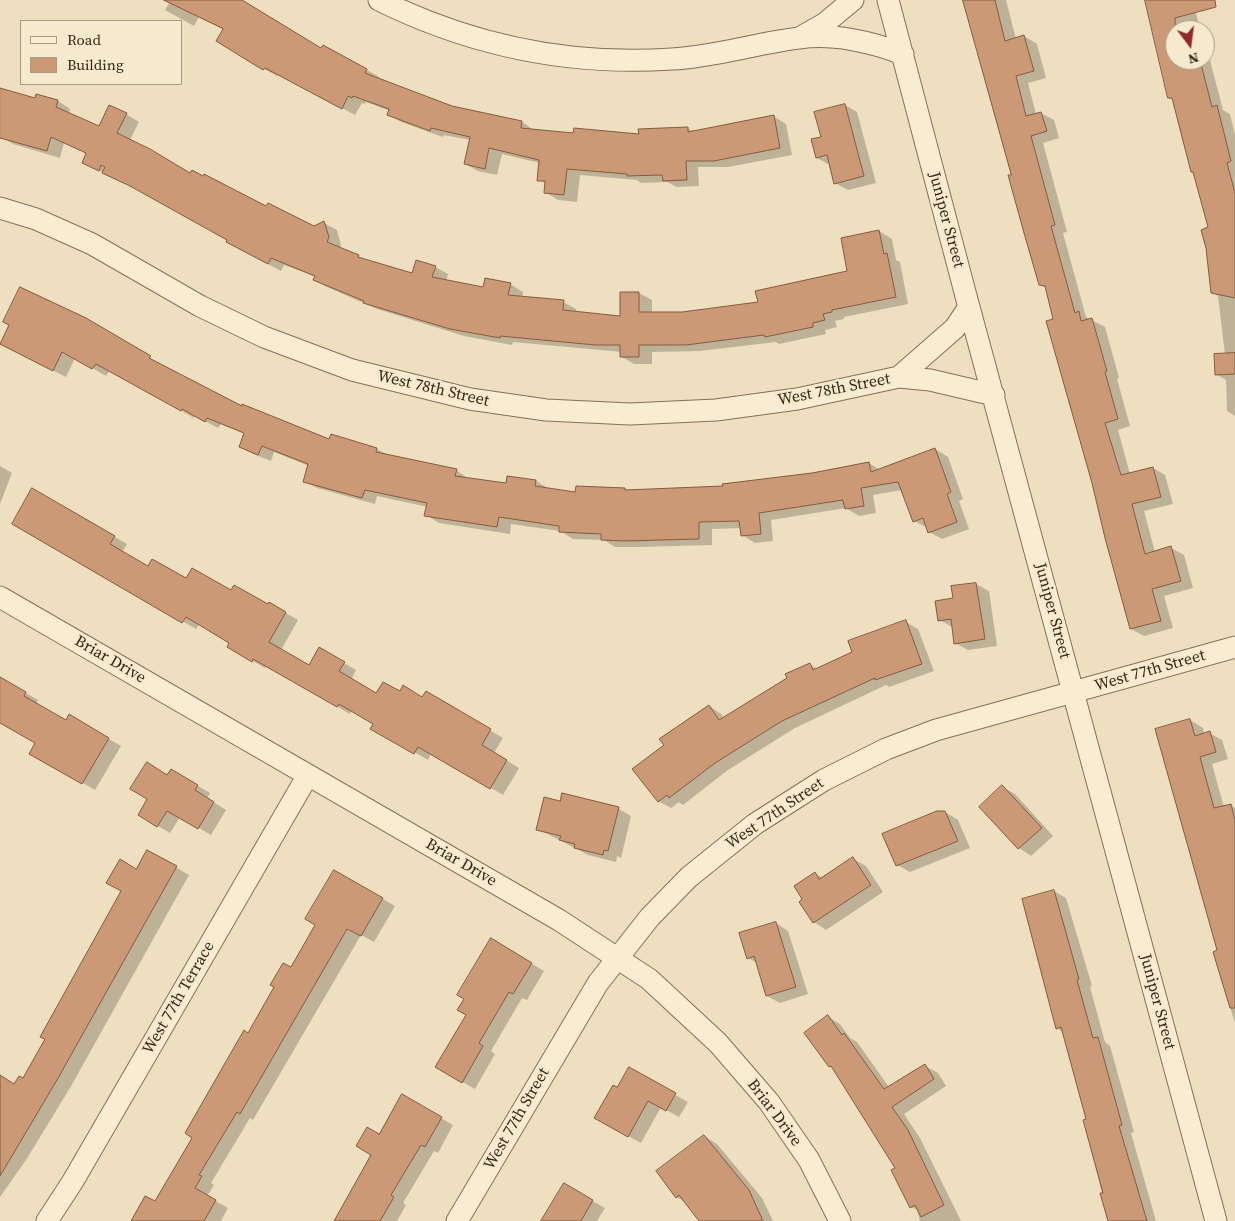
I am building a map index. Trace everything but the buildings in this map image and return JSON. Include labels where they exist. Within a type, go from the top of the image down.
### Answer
[{"type":"street","points":[[379,0],[418,19],[482,41],[539,54],[614,61],[674,60],[801,37],[852,40],[882,46],[903,54]]},
{"type":"street","points":[[801,37],[824,24],[853,0]]},
{"type":"street","name":"Juniper Street","points":[[888,0],[1216,1221]]},
{"type":"street","name":"West 78th Street","points":[[0,208],[36,219],[92,244],[200,306],[264,337],[352,370],[470,400],[546,410],[630,414],[716,410],[797,399],[899,377],[930,380],[994,395]]},
{"type":"street","name":"West 78th Street","points":[[899,377],[955,328],[969,307]]},
{"type":"street","name":"Briar Drive","points":[[0,597],[559,920],[649,979],[718,1042],[769,1102],[808,1160],[840,1221]]},
{"type":"street","name":"West 77th Street","points":[[457,1221],[598,983],[650,918],[689,877],[754,824],[824,780],[886,749],[936,730],[1235,647]]},
{"type":"street","name":"West 77th Terrace","points":[[46,1221],[78,1173],[308,775]]}]
